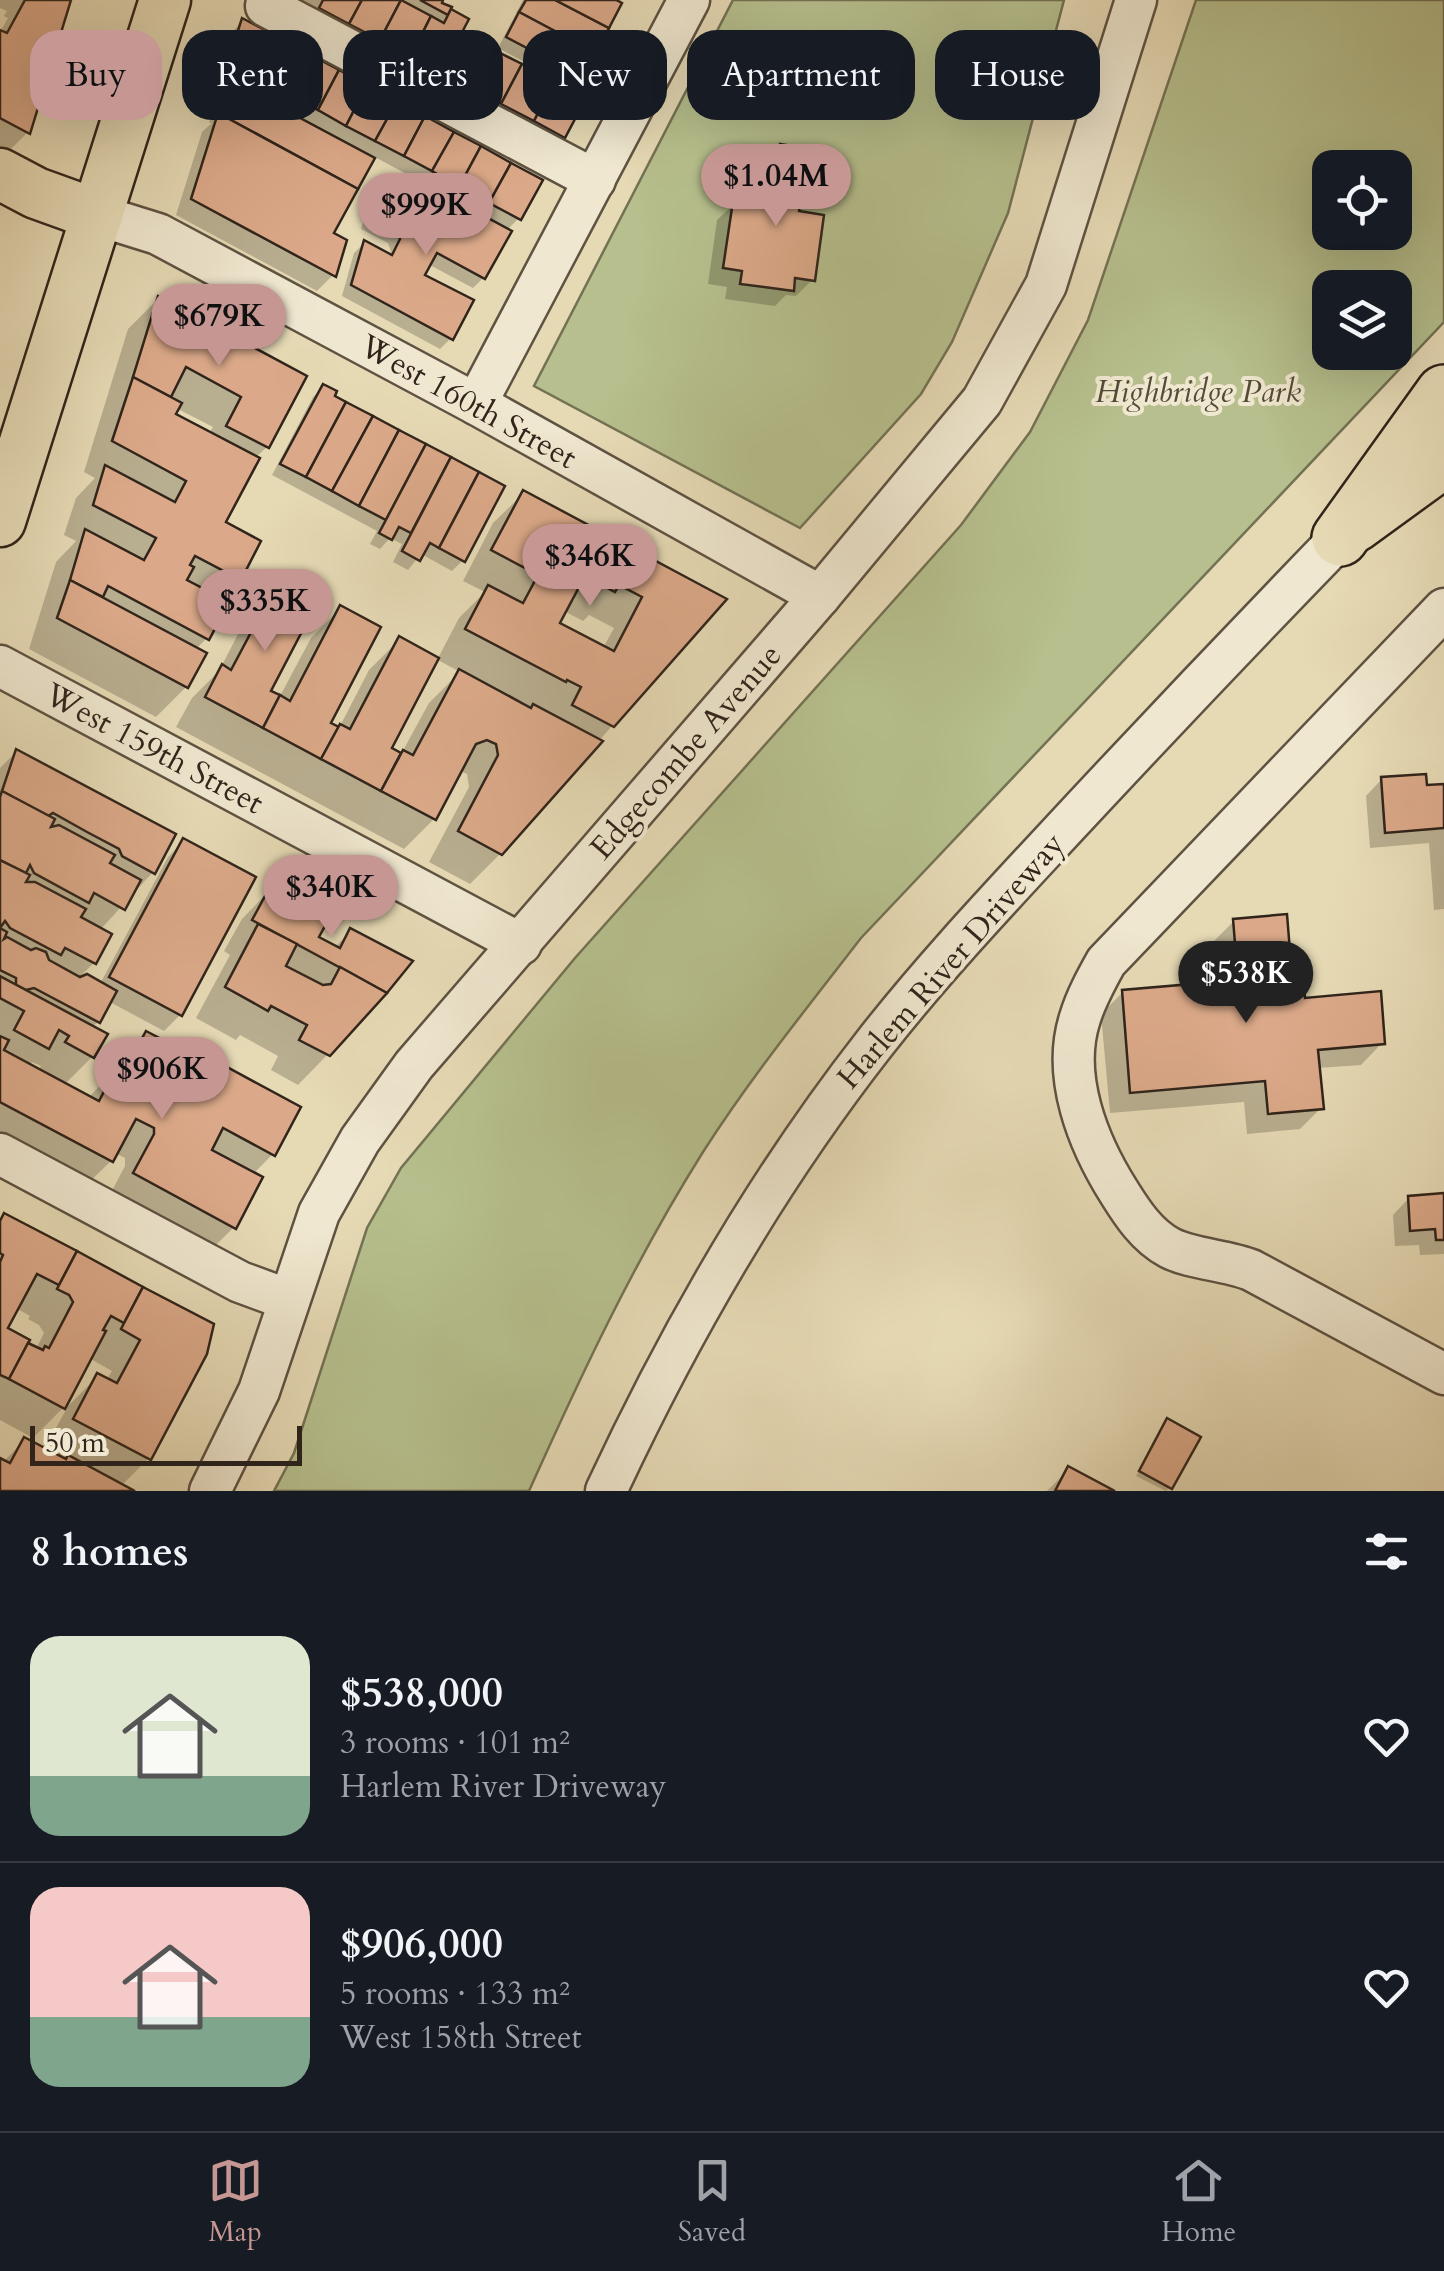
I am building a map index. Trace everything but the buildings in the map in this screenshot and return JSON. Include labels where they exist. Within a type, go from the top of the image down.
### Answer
[{"type":"highway","points":[[1340,538],[1444,393]]},
{"type":"highway","points":[[1340,538],[1444,443]]},
{"type":"main road","points":[[0,521],[165,0]]},
{"type":"main road","name":"West 160th Street","points":[[0,174],[36,193],[97,215]]},
{"type":"main road","points":[[1340,538],[1444,462]]},
{"type":"street","points":[[476,404],[689,0]]},
{"type":"street","name":"Edgecombe Avenue","points":[[210,1491],[259,1391],[319,1213],[360,1140],[414,1066],[820,596],[982,401],[1046,285],[1136,0]]},
{"type":"street","points":[[266,6],[595,180]]},
{"type":"street","name":"West 160th Street","points":[[97,215],[158,234],[476,404],[820,596]]},
{"type":"street","name":"Harlem River Driveway","points":[[606,1491],[648,1403],[746,1230],[872,1046],[975,924],[1340,538]]},
{"type":"street","points":[[1444,610],[1106,962],[1079,1020],[1075,1070],[1086,1125],[1104,1166],[1128,1207],[1159,1241],[1180,1252],[1251,1270],[1444,1374]]},
{"type":"street","name":"West 159th Street","points":[[0,666],[521,944]]},
{"type":"street","points":[[0,1154],[240,1282],[288,1300]]},
{"type":"green space","points":[[733,0],[1064,0],[1056,30],[935,30],[935,120],[1032,120],[1008,213],[952,342],[921,394],[800,528],[534,386],[687,89],[687,120],[915,120],[915,30],[718,30]]},
{"type":"green space","name":"Highbridge Park","points":[[1196,0],[1444,0],[1444,322],[1412,356],[1412,270],[1312,270],[1312,370],[1399,370],[861,938],[740,1097],[678,1193],[610,1318],[529,1491],[274,1491],[294,1453],[367,1228],[401,1168],[575,958],[961,525],[1030,432],[1088,320]]}]
